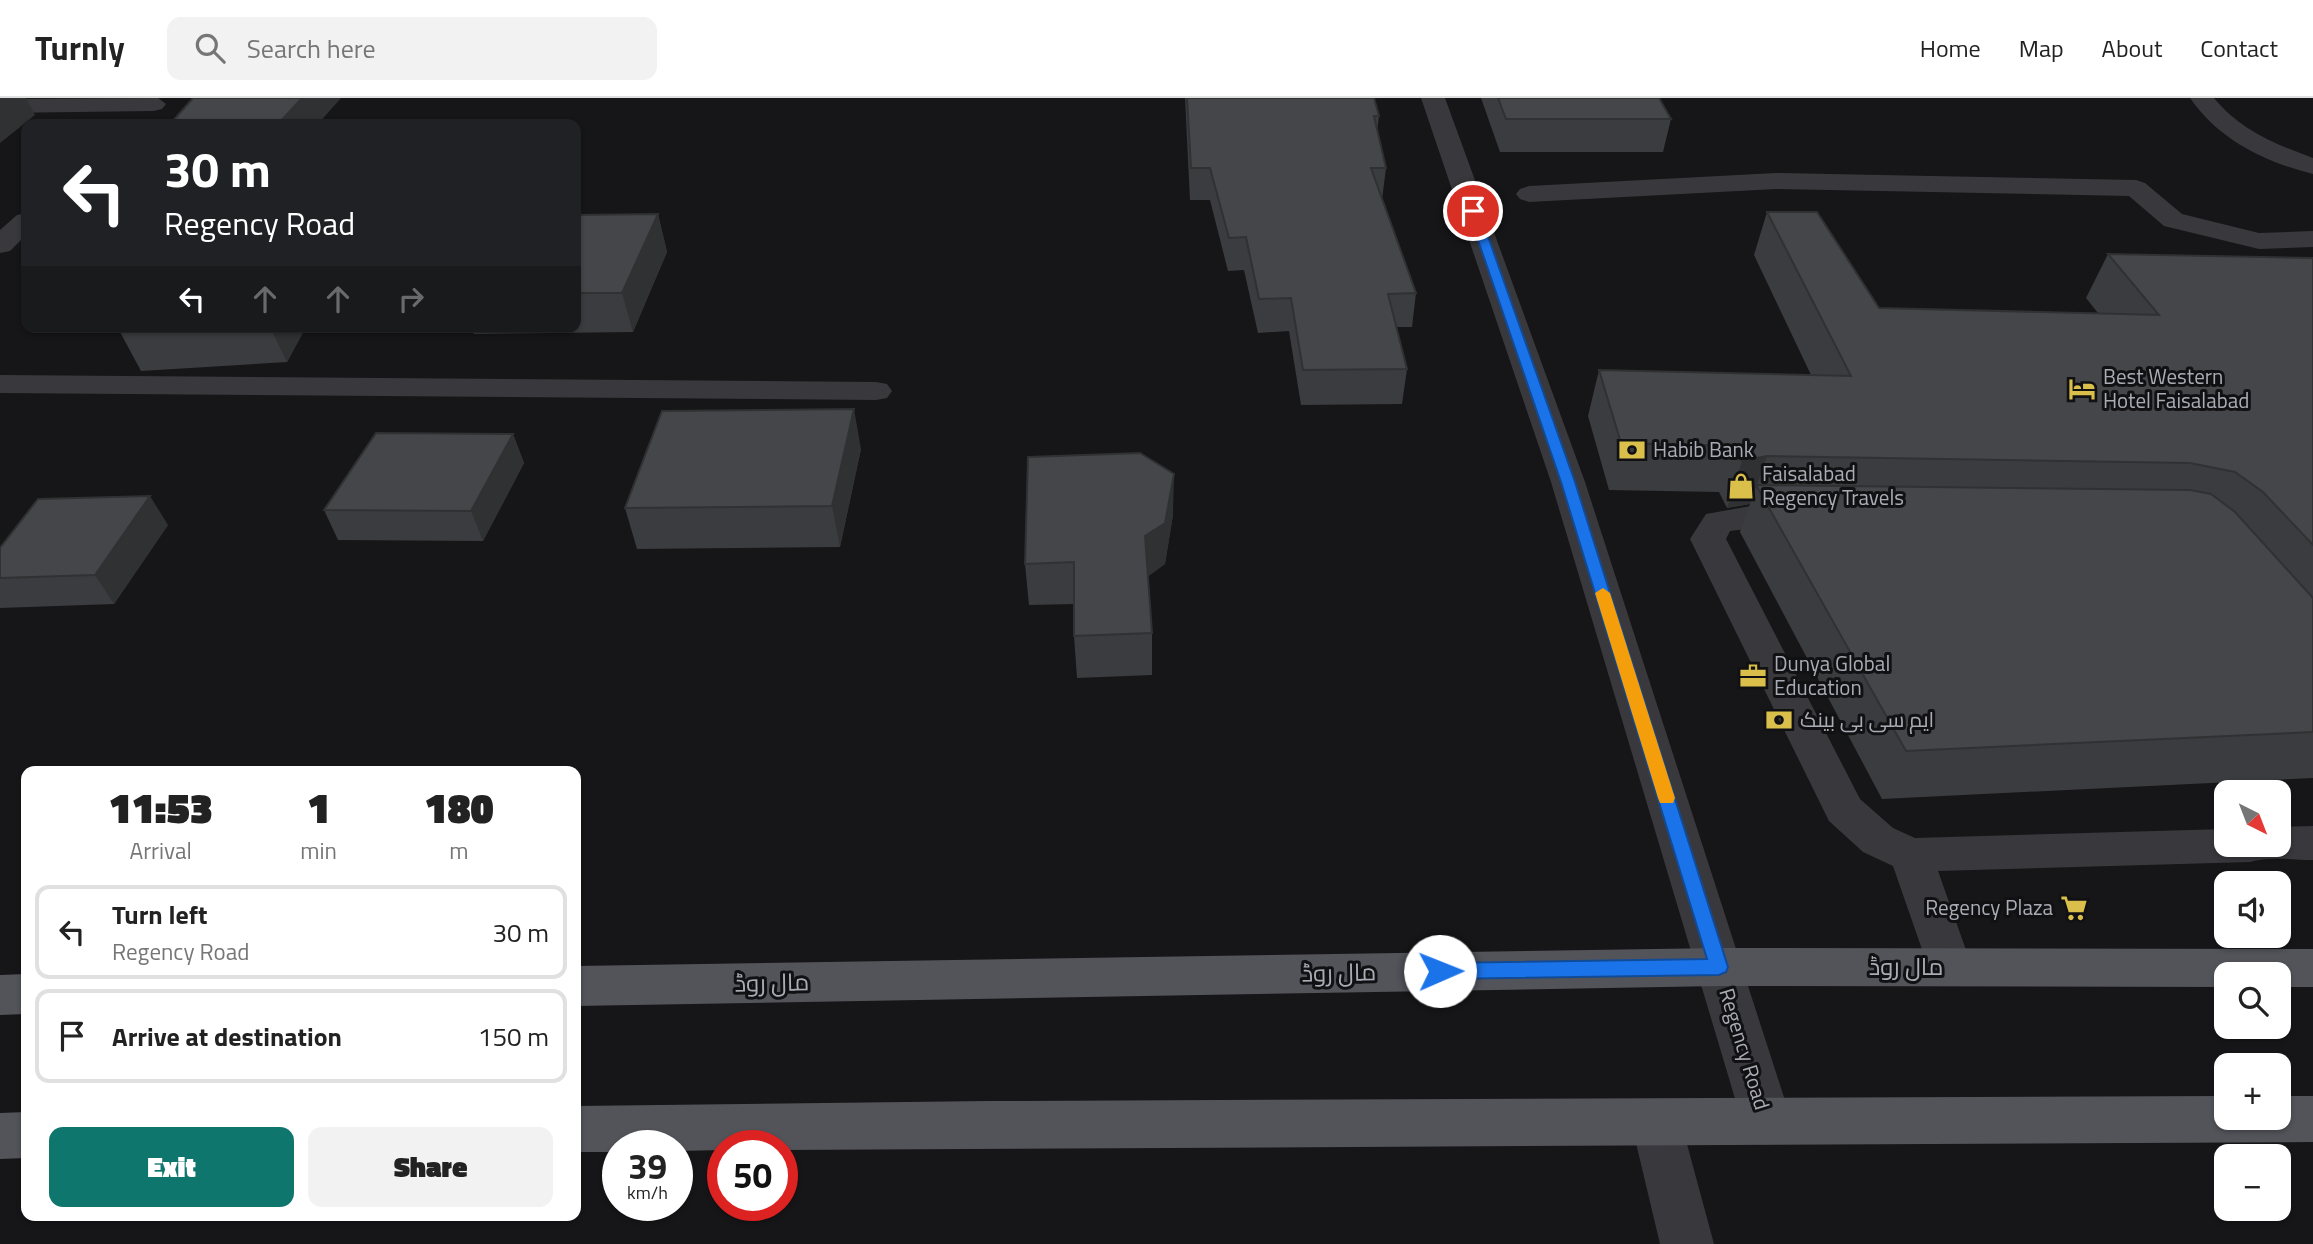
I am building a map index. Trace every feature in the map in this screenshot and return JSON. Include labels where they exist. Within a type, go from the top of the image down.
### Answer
[{"type":"main road","name":"مال روڈ","points":[[581,986],[1719,967],[2313,968]]},
{"type":"main road","points":[[0,995],[21,994]]},
{"type":"main road","points":[[581,1129],[988,1124],[2313,1119]]},
{"type":"main road","points":[[0,1136],[21,1135]]},
{"type":"street","name":"Regency Road","points":[[1433,98],[1568,482],[1767,1122]]},
{"type":"street","points":[[2202,98],[2216,118],[2255,145],[2313,166]]},
{"type":"street","points":[[0,106],[158,101]]},
{"type":"street","points":[[138,119],[158,101]]},
{"type":"street","points":[[1530,194],[1776,181],[2136,188],[2173,220],[2259,241],[2313,239]]},
{"type":"street","points":[[0,245],[21,226]]},
{"type":"street","points":[[0,384],[876,391]]},
{"type":"street","points":[[1833,519],[1751,517],[1718,522],[1708,540],[1843,810],[1878,840],[1912,855],[2214,846]]},
{"type":"street","points":[[2291,844],[2313,843]]},
{"type":"street","points":[[1912,855],[1949,967]]},
{"type":"street","points":[[1656,1122],[1687,1244]]},
{"type":"building","points":[[193,98],[302,98],[283,119],[175,119]]},
{"type":"building","points":[[1187,98],[1374,98],[1379,116],[1374,116],[1386,168],[1371,168],[1416,293],[1388,294],[1407,369],[1303,370],[1291,298],[1259,299],[1246,237],[1229,238],[1210,168],[1191,168]]},
{"type":"building","points":[[1498,98],[1659,98],[1671,119],[1506,119]]},
{"type":"building","points":[[1767,212],[1817,212],[1879,308],[2159,315],[2108,254],[2313,258],[2313,545],[2263,492],[2235,472],[2190,463],[1767,456],[1742,461],[1734,446],[1621,443],[1599,370],[1851,376]]},
{"type":"building","points":[[658,214],[622,293],[581,293],[581,215]]},
{"type":"building","points":[[854,409],[832,506],[625,508],[662,411]]},
{"type":"building","points":[[376,433],[513,434],[471,511],[324,510]]},
{"type":"building","points":[[1140,453],[1174,474],[1165,523],[1145,536],[1152,633],[1074,636],[1074,562],[1025,564],[1028,457]]},
{"type":"building","points":[[1756,485],[2190,490],[2211,494],[2235,512],[2313,598],[2313,732],[1906,751]]},
{"type":"building","points":[[150,496],[95,575],[0,578],[0,548],[38,499]]},
{"type":"slow traffic","points":[[1603,593],[1666,798]]},
{"type":"place","name":"Best Western Hotel Faisalabad","points":[[2082,389]]},
{"type":"place","name":"Habib Bank","points":[[1632,450]]},
{"type":"place","name":"Faisalabad Regency Travels","points":[[1741,486]]},
{"type":"place","name":"Dunya Global Education","points":[[1753,676]]},
{"type":"place","name":"ایم سی بی بینک","points":[[1779,720]]},
{"type":"place","name":"Regency Plaza","points":[[2074,908]]},
{"type":"route","points":[[1440,971],[1719,967],[1568,482],[1473,211]]}]
